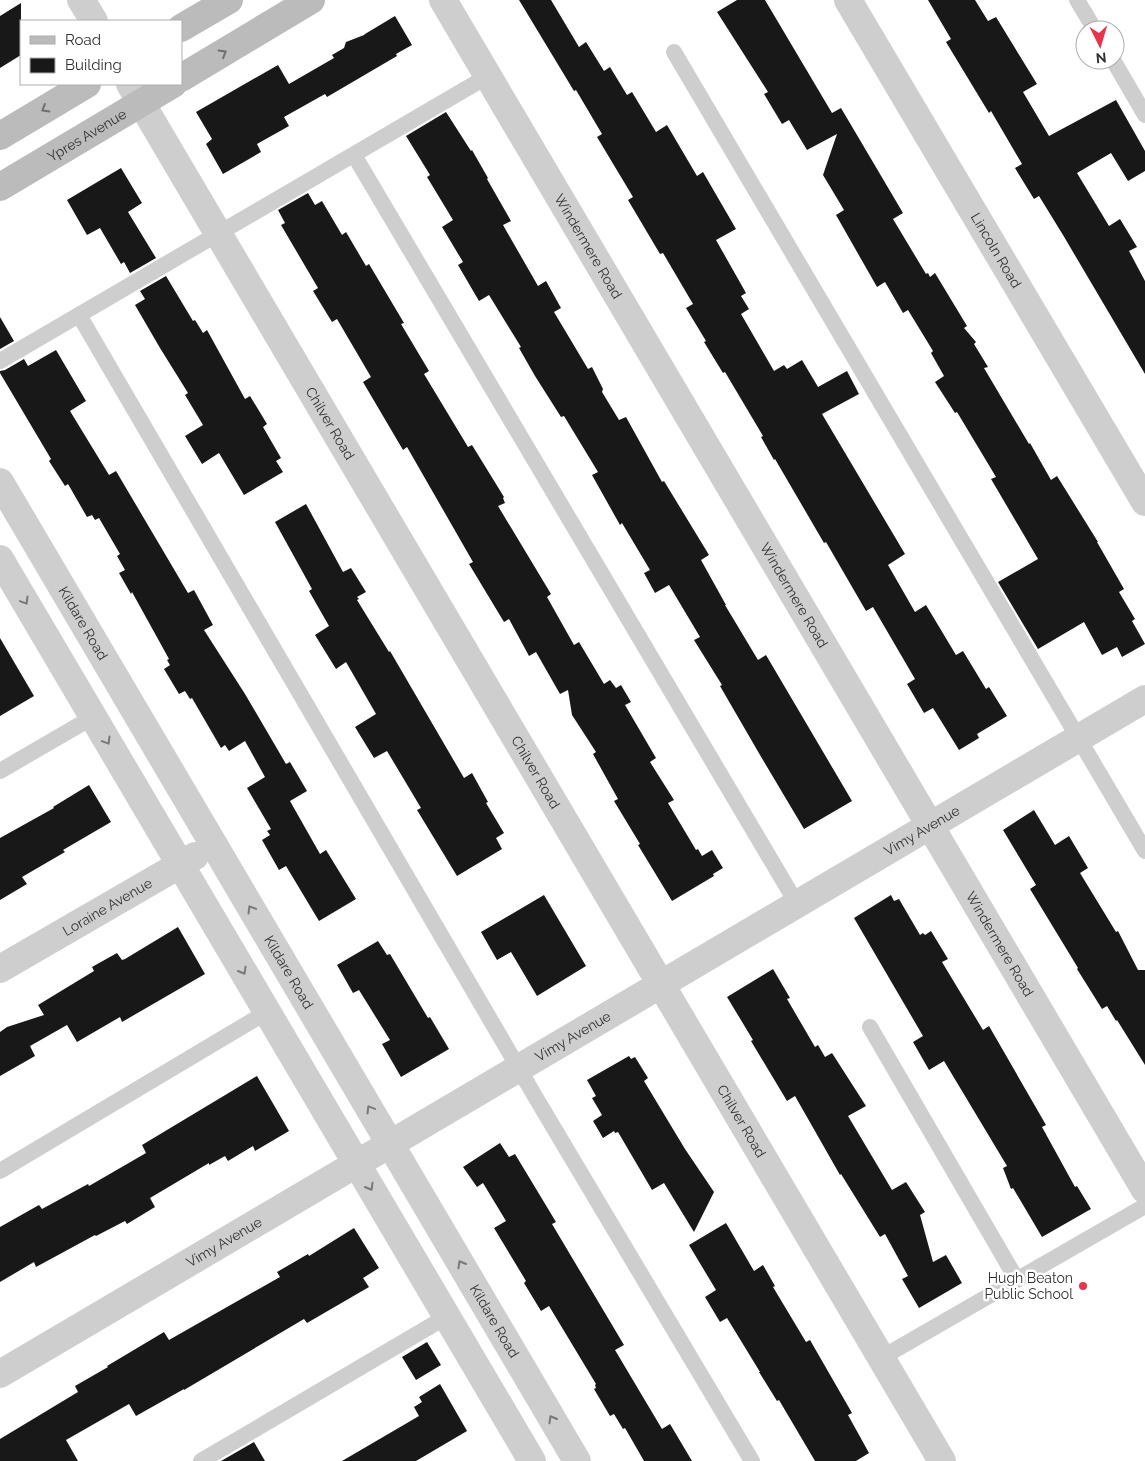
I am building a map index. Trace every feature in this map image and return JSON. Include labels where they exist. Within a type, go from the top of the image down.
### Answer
[{"type":"main road","points":[[182,27],[229,0]]},
{"type":"main road","points":[[182,77],[311,0]]},
{"type":"main road","points":[[0,136],[85,85]]},
{"type":"main road","name":"Ypres Avenue","points":[[0,186],[136,93],[168,85]]},
{"type":"street","points":[[81,0],[93,20]]},
{"type":"street","name":"Windermere Road","points":[[443,0],[1145,1190]]},
{"type":"street","name":"Lincoln Road","points":[[848,0],[1145,502]]},
{"type":"street","name":"Chilver Road","points":[[136,93],[942,1461]]},
{"type":"street","name":"Kildare Road","points":[[0,482],[390,1144],[565,1457]]},
{"type":"street","points":[[38,545],[1,564],[532,1461]]},
{"type":"street","name":"Vimy Avenue","points":[[0,1374],[1145,699]]},
{"type":"street","name":"Loraine Avenue","points":[[0,969],[214,845]]},
{"type":"lane","points":[[1077,0],[1089,20]]},
{"type":"lane","points":[[674,52],[1145,851]]},
{"type":"lane","points":[[1119,70],[1145,115]]},
{"type":"lane","points":[[0,361],[488,76]]},
{"type":"lane","points":[[354,155],[797,904]]},
{"type":"lane","points":[[79,315],[519,1068],[752,1461]]},
{"type":"lane","points":[[0,771],[93,717]]},
{"type":"lane","points":[[0,1171],[267,1012]]},
{"type":"lane","points":[[870,1027],[1017,1280]]},
{"type":"lane","points":[[881,1358],[1145,1206]]},
{"type":"lane","points":[[201,1461],[446,1317]]},
{"type":"building","points":[[519,0],[551,0],[579,47],[586,42],[604,71],[610,67],[627,95],[632,92],[656,132],[667,125],[697,176],[703,172],[736,229],[716,240],[746,293],[741,296],[749,309],[741,314],[774,371],[784,365],[787,369],[802,360],[818,387],[847,371],[859,394],[822,414],[905,554],[888,565],[915,612],[926,605],[956,655],[963,651],[986,689],[989,687],[1007,716],[977,734],[979,738],[959,750],[933,708],[924,713],[907,684],[915,679],[873,607],[866,611],[826,542],[824,543],[774,460],[761,437],[763,436],[725,372],[723,373],[704,342],[706,341],[686,308],[693,304],[663,253],[660,254],[628,200],[633,197],[597,137],[602,134]]},
{"type":"building","points":[[737,0],[765,0],[832,113],[841,108],[903,213],[893,219],[926,274],[928,273],[930,277],[935,273],[967,326],[964,328],[976,342],[974,344],[988,367],[984,368],[1029,444],[1051,480],[1057,476],[1098,542],[1124,589],[1119,592],[1135,619],[1132,621],[1145,644],[1122,657],[1117,647],[1102,655],[1084,622],[1038,649],[998,582],[1038,559],[991,479],[996,477],[957,412],[955,413],[935,382],[944,376],[931,353],[933,351],[908,310],[903,313],[885,282],[877,287],[836,215],[844,210],[823,175],[837,134],[807,150],[789,120],[782,124],[764,94],[768,92],[717,12]]},
{"type":"building","points":[[928,0],[975,0],[988,21],[996,17],[1037,84],[1023,92],[1049,136],[1116,100],[1145,151],[1145,171],[1128,181],[1111,153],[1077,173],[1109,226],[1120,219],[1137,247],[1129,251],[1145,281],[1145,374],[1039,196],[1034,199],[1015,168],[1022,164],[991,111],[989,113],[946,42],[951,39]]},
{"type":"building","points":[[21,3],[20,56],[0,68],[0,16]]},
{"type":"building","points":[[395,16],[412,45],[396,54],[397,56],[327,97],[325,94],[284,117],[289,126],[257,144],[261,152],[223,174],[206,144],[212,139],[196,112],[278,65],[289,84],[334,58],[332,55],[344,48],[346,42],[364,35]]},
{"type":"building","points":[[446,112],[472,150],[511,221],[503,225],[538,286],[546,281],[561,308],[554,312],[588,369],[592,367],[603,389],[602,392],[619,420],[626,417],[662,482],[664,481],[709,555],[701,560],[725,605],[758,660],[766,655],[852,801],[804,829],[720,686],[722,685],[694,640],[700,637],[669,585],[655,593],[644,573],[650,570],[622,523],[620,525],[592,475],[598,472],[564,416],[561,417],[535,376],[519,348],[521,347],[489,295],[479,301],[458,265],[463,262],[442,227],[453,220],[427,177],[430,175],[406,136]]},
{"type":"building","points":[[121,168],[142,203],[128,212],[156,258],[130,273],[124,262],[121,264],[100,228],[87,235],[67,200]]},
{"type":"building","points":[[308,193],[315,205],[322,201],[342,235],[346,232],[366,266],[369,264],[404,323],[401,324],[429,371],[424,374],[468,447],[472,445],[504,497],[505,503],[498,506],[551,594],[547,597],[574,645],[579,642],[604,684],[610,680],[616,688],[621,685],[631,702],[625,705],[656,758],[650,762],[674,800],[668,803],[696,850],[698,849],[702,856],[712,850],[723,868],[713,874],[714,876],[672,901],[614,801],[618,799],[593,754],[596,752],[572,715],[568,690],[560,694],[536,652],[529,656],[509,619],[504,622],[469,564],[473,562],[407,447],[403,450],[363,382],[371,377],[337,319],[332,322],[313,291],[318,288],[281,225],[285,223],[278,210]]},
{"type":"building","points":[[166,276],[193,321],[195,320],[203,333],[207,330],[245,399],[250,396],[267,424],[263,427],[281,458],[276,461],[283,472],[244,495],[219,453],[202,464],[185,436],[203,425],[185,395],[188,393],[135,305],[145,299],[140,291]]},
{"type":"building","points":[[0,317],[14,341],[0,349]]},
{"type":"building","points":[[56,350],[86,401],[70,411],[109,475],[116,471],[188,593],[194,590],[213,625],[204,630],[245,694],[286,764],[290,762],[307,791],[290,801],[320,854],[326,850],[356,899],[319,921],[286,866],[279,870],[262,840],[270,835],[267,831],[271,829],[247,788],[265,777],[245,741],[229,751],[225,745],[221,748],[192,698],[190,699],[185,691],[179,694],[164,669],[170,665],[167,660],[169,659],[132,592],[131,594],[119,573],[125,570],[117,556],[120,554],[99,518],[95,520],[92,515],[87,517],[68,484],[65,486],[0,373],[0,371],[24,359],[28,366]]},
{"type":"building","points":[[306,504],[343,572],[351,568],[366,592],[357,597],[359,599],[357,600],[390,651],[464,778],[472,773],[488,802],[486,803],[504,833],[496,838],[502,849],[457,876],[417,810],[421,808],[387,751],[374,758],[355,727],[376,714],[346,662],[336,669],[315,635],[329,626],[309,591],[312,589],[275,522]]},
{"type":"building","points":[[0,638],[34,696],[0,716]]},
{"type":"building","points":[[89,785],[111,822],[22,877],[27,884],[0,900],[0,838],[54,808]]},
{"type":"building","points":[[1034,810],[1055,845],[1069,836],[1088,868],[1080,873],[1116,932],[1118,931],[1138,970],[1145,970],[1145,1065],[1117,1020],[1107,1006],[1102,1009],[1077,969],[1030,889],[1036,885],[1003,830]]},
{"type":"building","points":[[544,895],[586,966],[537,996],[511,952],[497,960],[481,932]]},
{"type":"building","points":[[891,895],[894,901],[899,899],[920,935],[923,933],[925,935],[931,931],[948,959],[942,962],[983,1030],[989,1026],[1046,1125],[1042,1127],[1075,1187],[1077,1186],[1091,1209],[1042,1237],[1013,1188],[1011,1189],[1003,1168],[1007,1166],[944,1061],[929,1070],[913,1042],[923,1036],[854,918]]},
{"type":"building","points":[[178,927],[205,974],[122,1022],[120,1017],[77,1042],[67,1025],[30,1046],[35,1056],[0,1076],[0,1032],[7,1027],[44,1015],[38,1005],[94,971],[92,967],[117,953],[122,960],[125,959]]},
{"type":"building","points":[[378,941],[387,955],[390,954],[449,1049],[401,1077],[382,1044],[390,1040],[359,990],[353,993],[337,965]]},
{"type":"building","points":[[773,969],[790,998],[787,999],[815,1047],[818,1045],[825,1057],[832,1053],[866,1106],[848,1116],[892,1190],[906,1182],[925,1212],[920,1215],[933,1262],[946,1255],[962,1283],[919,1308],[902,1279],[908,1276],[885,1234],[880,1237],[840,1175],[795,1096],[787,1101],[727,997]]},
{"type":"building","points":[[629,1056],[631,1059],[635,1057],[648,1078],[644,1081],[685,1149],[714,1192],[694,1232],[664,1183],[652,1190],[618,1132],[615,1133],[614,1131],[603,1138],[593,1121],[602,1115],[592,1098],[596,1096],[587,1080]]},
{"type":"building","points":[[257,1076],[289,1131],[255,1151],[253,1146],[228,1161],[225,1156],[209,1165],[209,1163],[150,1198],[155,1207],[127,1224],[125,1221],[95,1235],[36,1267],[34,1262],[0,1282],[0,1227],[39,1205],[42,1209],[88,1184],[89,1186],[146,1153],[142,1145]]},
{"type":"building","points":[[500,1143],[509,1157],[515,1154],[556,1222],[552,1224],[624,1345],[615,1350],[662,1429],[670,1424],[692,1461],[644,1461],[625,1428],[623,1429],[614,1414],[610,1416],[594,1389],[596,1384],[549,1306],[541,1311],[524,1283],[526,1281],[494,1228],[506,1221],[483,1183],[477,1187],[463,1167]]},
{"type":"building","points":[[726,1223],[754,1271],[763,1265],[775,1286],[773,1287],[806,1342],[810,1340],[852,1413],[848,1415],[869,1453],[856,1461],[815,1461],[727,1318],[720,1322],[705,1297],[716,1290],[689,1245]]},
{"type":"building","points":[[354,1228],[379,1268],[363,1278],[369,1287],[307,1323],[304,1319],[136,1416],[129,1404],[66,1440],[78,1461],[0,1461],[0,1439],[78,1392],[75,1386],[164,1332],[169,1340],[280,1277],[277,1272],[308,1254],[309,1256]]},
{"type":"building","points":[[427,1342],[441,1365],[416,1380],[402,1357]]},
{"type":"building","points":[[440,1384],[467,1431],[416,1461],[342,1461],[419,1416],[414,1407],[422,1402],[419,1397]]},
{"type":"building","points":[[254,1442],[265,1461],[221,1461]]},
{"type":"place","name":"Hugh Beaton Public School","points":[[1083,1286]]}]
